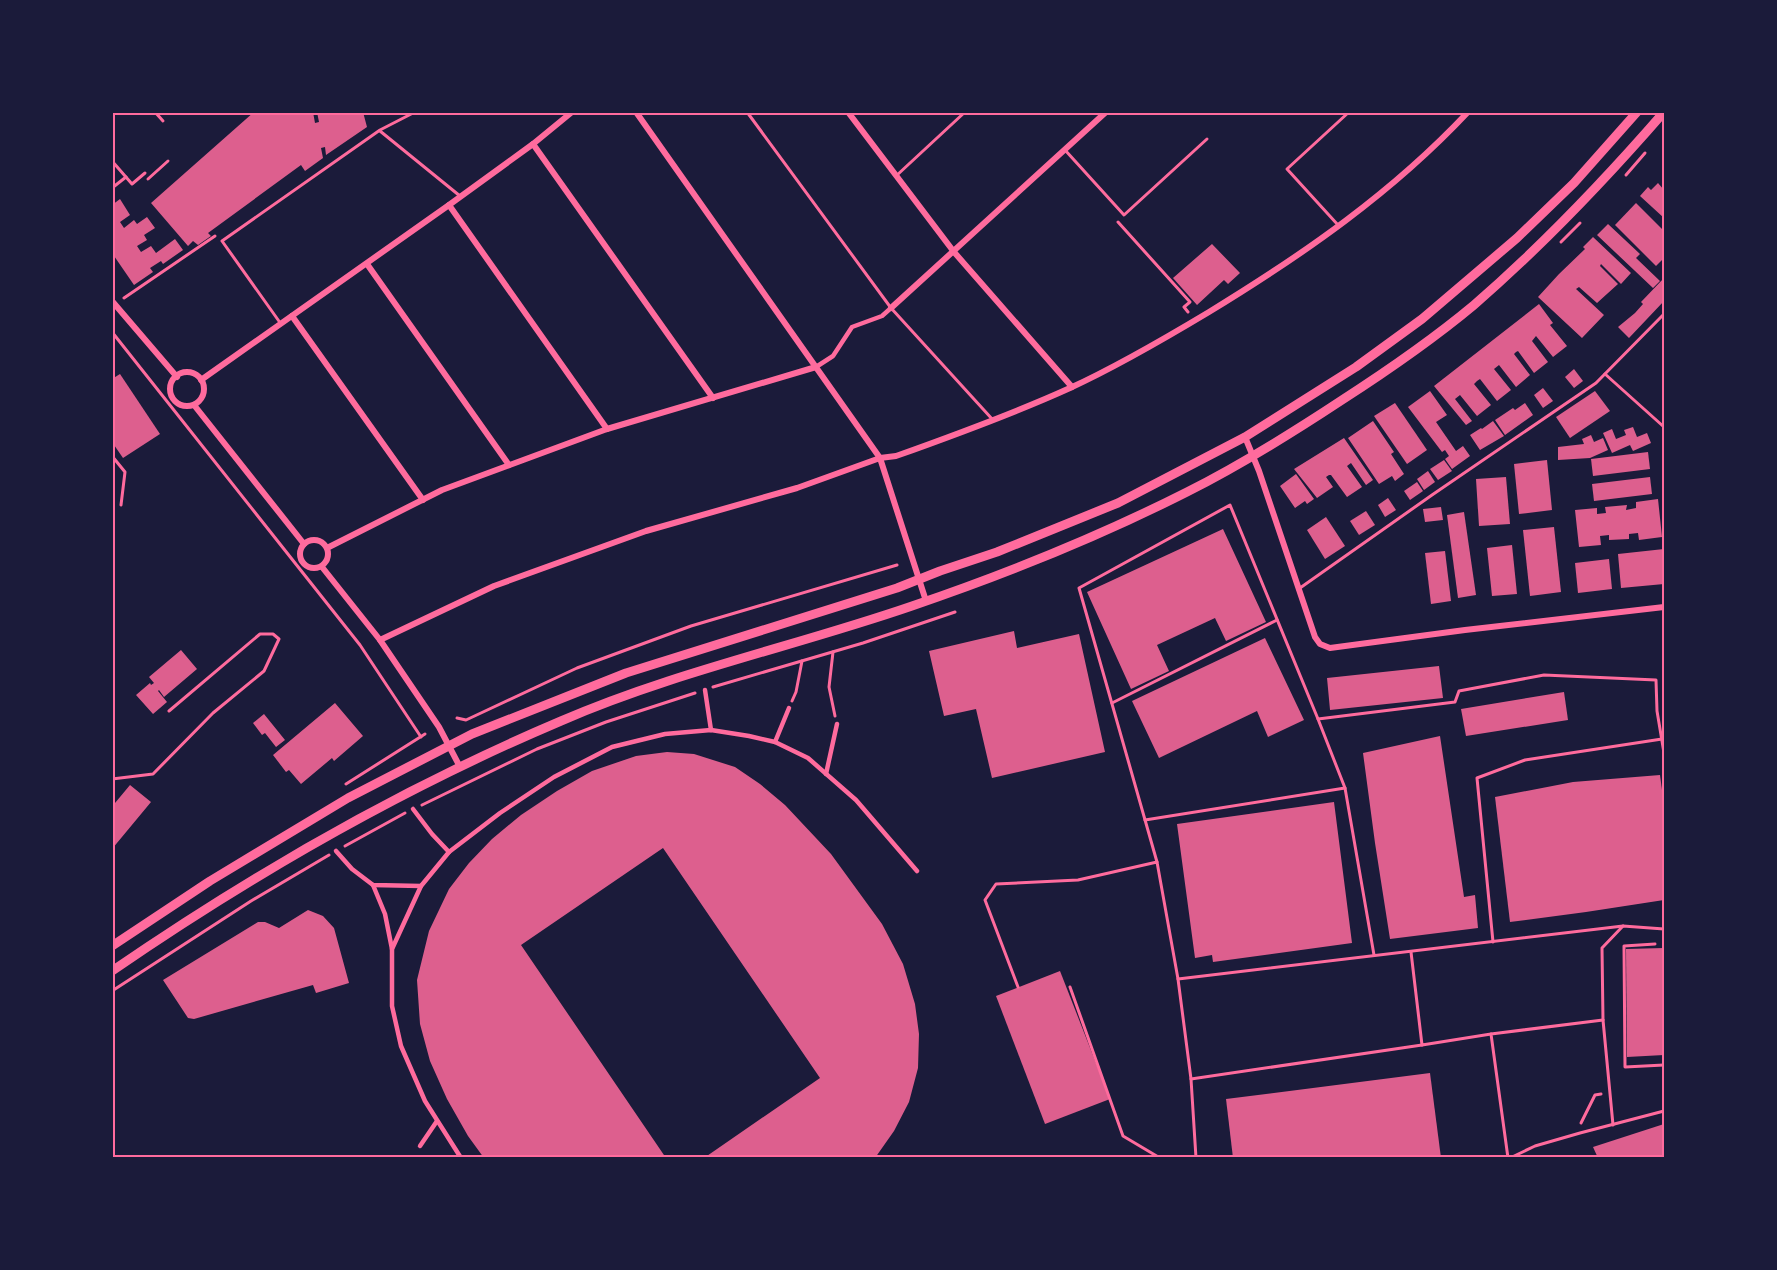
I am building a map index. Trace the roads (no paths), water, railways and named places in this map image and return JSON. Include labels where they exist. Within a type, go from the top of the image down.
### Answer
[{"type":"main road","points":[[112,946],[210,881],[348,798],[449,745],[540,706],[626,673],[897,588],[997,552],[1118,503],[1245,437],[1356,367],[1422,319],[1517,238],[1574,183],[1637,112]]},
{"type":"main road","points":[[112,971],[191,918],[368,813],[561,720],[649,688],[926,601],[1044,557],[1123,523],[1191,490],[1253,456],[1387,371],[1475,304],[1582,203],[1664,112]]},
{"type":"main road","points":[[149,922],[158,940]]},
{"type":"street","points":[[201,380],[449,205],[533,144],[572,112]]},
{"type":"street","points":[[636,112],[880,458],[926,601]]},
{"type":"street","points":[[848,112],[954,252],[1072,387]]},
{"type":"street","points":[[327,548],[442,490],[509,465],[608,429],[816,367],[833,356],[852,327],[882,316],[1106,112]]},
{"type":"street","points":[[380,640],[494,586],[646,531],[797,488],[880,458],[896,456],[994,421],[1072,387],[1166,338],[1241,293],[1340,227],[1416,164],[1468,112]]},
{"type":"street","points":[[533,144],[713,398]]},
{"type":"street","points":[[449,205],[608,429]]},
{"type":"street","points":[[367,264],[509,465]]},
{"type":"street","points":[[114,303],[177,377]]},
{"type":"street","points":[[292,316],[423,500]]},
{"type":"street","points":[[187,373],[201,380],[203,394],[194,405],[184,406],[174,400],[171,386],[177,377],[187,373]]},
{"type":"street","points":[[194,405],[304,544]]},
{"type":"street","points":[[1245,437],[1315,637],[1320,644],[1330,648],[1665,607]]},
{"type":"street","points":[[314,540],[324,543],[327,548],[327,562],[322,567],[310,569],[302,563],[299,554],[304,544],[314,540]]},
{"type":"street","points":[[322,567],[380,640],[449,745],[460,767]]},
{"type":"street","points":[[705,690],[711,730]]},
{"type":"street","points":[[776,742],[789,708]]},
{"type":"street","points":[[826,774],[837,724]]},
{"type":"street","points":[[392,949],[421,886],[449,852],[500,813],[554,777],[612,747],[665,734],[711,730],[776,742],[808,758],[856,800],[917,871]]},
{"type":"street","points":[[413,809],[449,852]]},
{"type":"street","points":[[336,851],[352,869],[373,885],[385,914],[392,949],[392,1006],[401,1046],[424,1101],[461,1158]]},
{"type":"street","points":[[373,885],[421,886]]},
{"type":"street","points":[[420,1146],[437,1121]]},
{"type":"lane","points":[[281,324],[222,241],[380,130],[416,112]]},
{"type":"lane","points":[[747,112],[891,308],[994,421]]},
{"type":"lane","points":[[895,176],[965,112]]},
{"type":"lane","points":[[1340,227],[1287,169],[1349,112]]},
{"type":"lane","points":[[380,130],[460,196]]},
{"type":"lane","points":[[1065,150],[1124,215],[1207,139]]},
{"type":"lane","points":[[1299,589],[1596,383],[1665,314]]},
{"type":"lane","points":[[1605,374],[1665,427]]},
{"type":"lane","points":[[112,456],[125,472],[121,505]]},
{"type":"lane","points":[[1197,1158],[1191,1078],[1178,979],[1157,862],[1079,588],[1230,505],[1345,788],[1374,955]]},
{"type":"lane","points":[[1112,703],[1277,620]]},
{"type":"lane","points":[[112,779],[153,774],[213,713],[264,671],[279,639],[273,634],[260,634],[169,711]]},
{"type":"lane","points":[[1318,719],[1455,702],[1459,691],[1544,675],[1656,680],[1657,711],[1665,753]]},
{"type":"lane","points":[[1493,942],[1477,778],[1525,760],[1662,739]]},
{"type":"lane","points":[[1145,820],[1345,788]]},
{"type":"lane","points":[[1018,987],[985,900],[996,884],[1078,880],[1157,862]]},
{"type":"lane","points":[[1613,1125],[1603,1020],[1602,948],[1623,926]]},
{"type":"lane","points":[[1178,979],[1623,926],[1665,929]]},
{"type":"lane","points":[[1411,952],[1422,1045]]},
{"type":"lane","points":[[1070,987],[1123,1136],[1160,1158]]},
{"type":"lane","points":[[1191,1078],[1603,1020]]},
{"type":"lane","points":[[1491,1034],[1509,1158],[1535,1146],[1580,1132],[1665,1111]]}]
